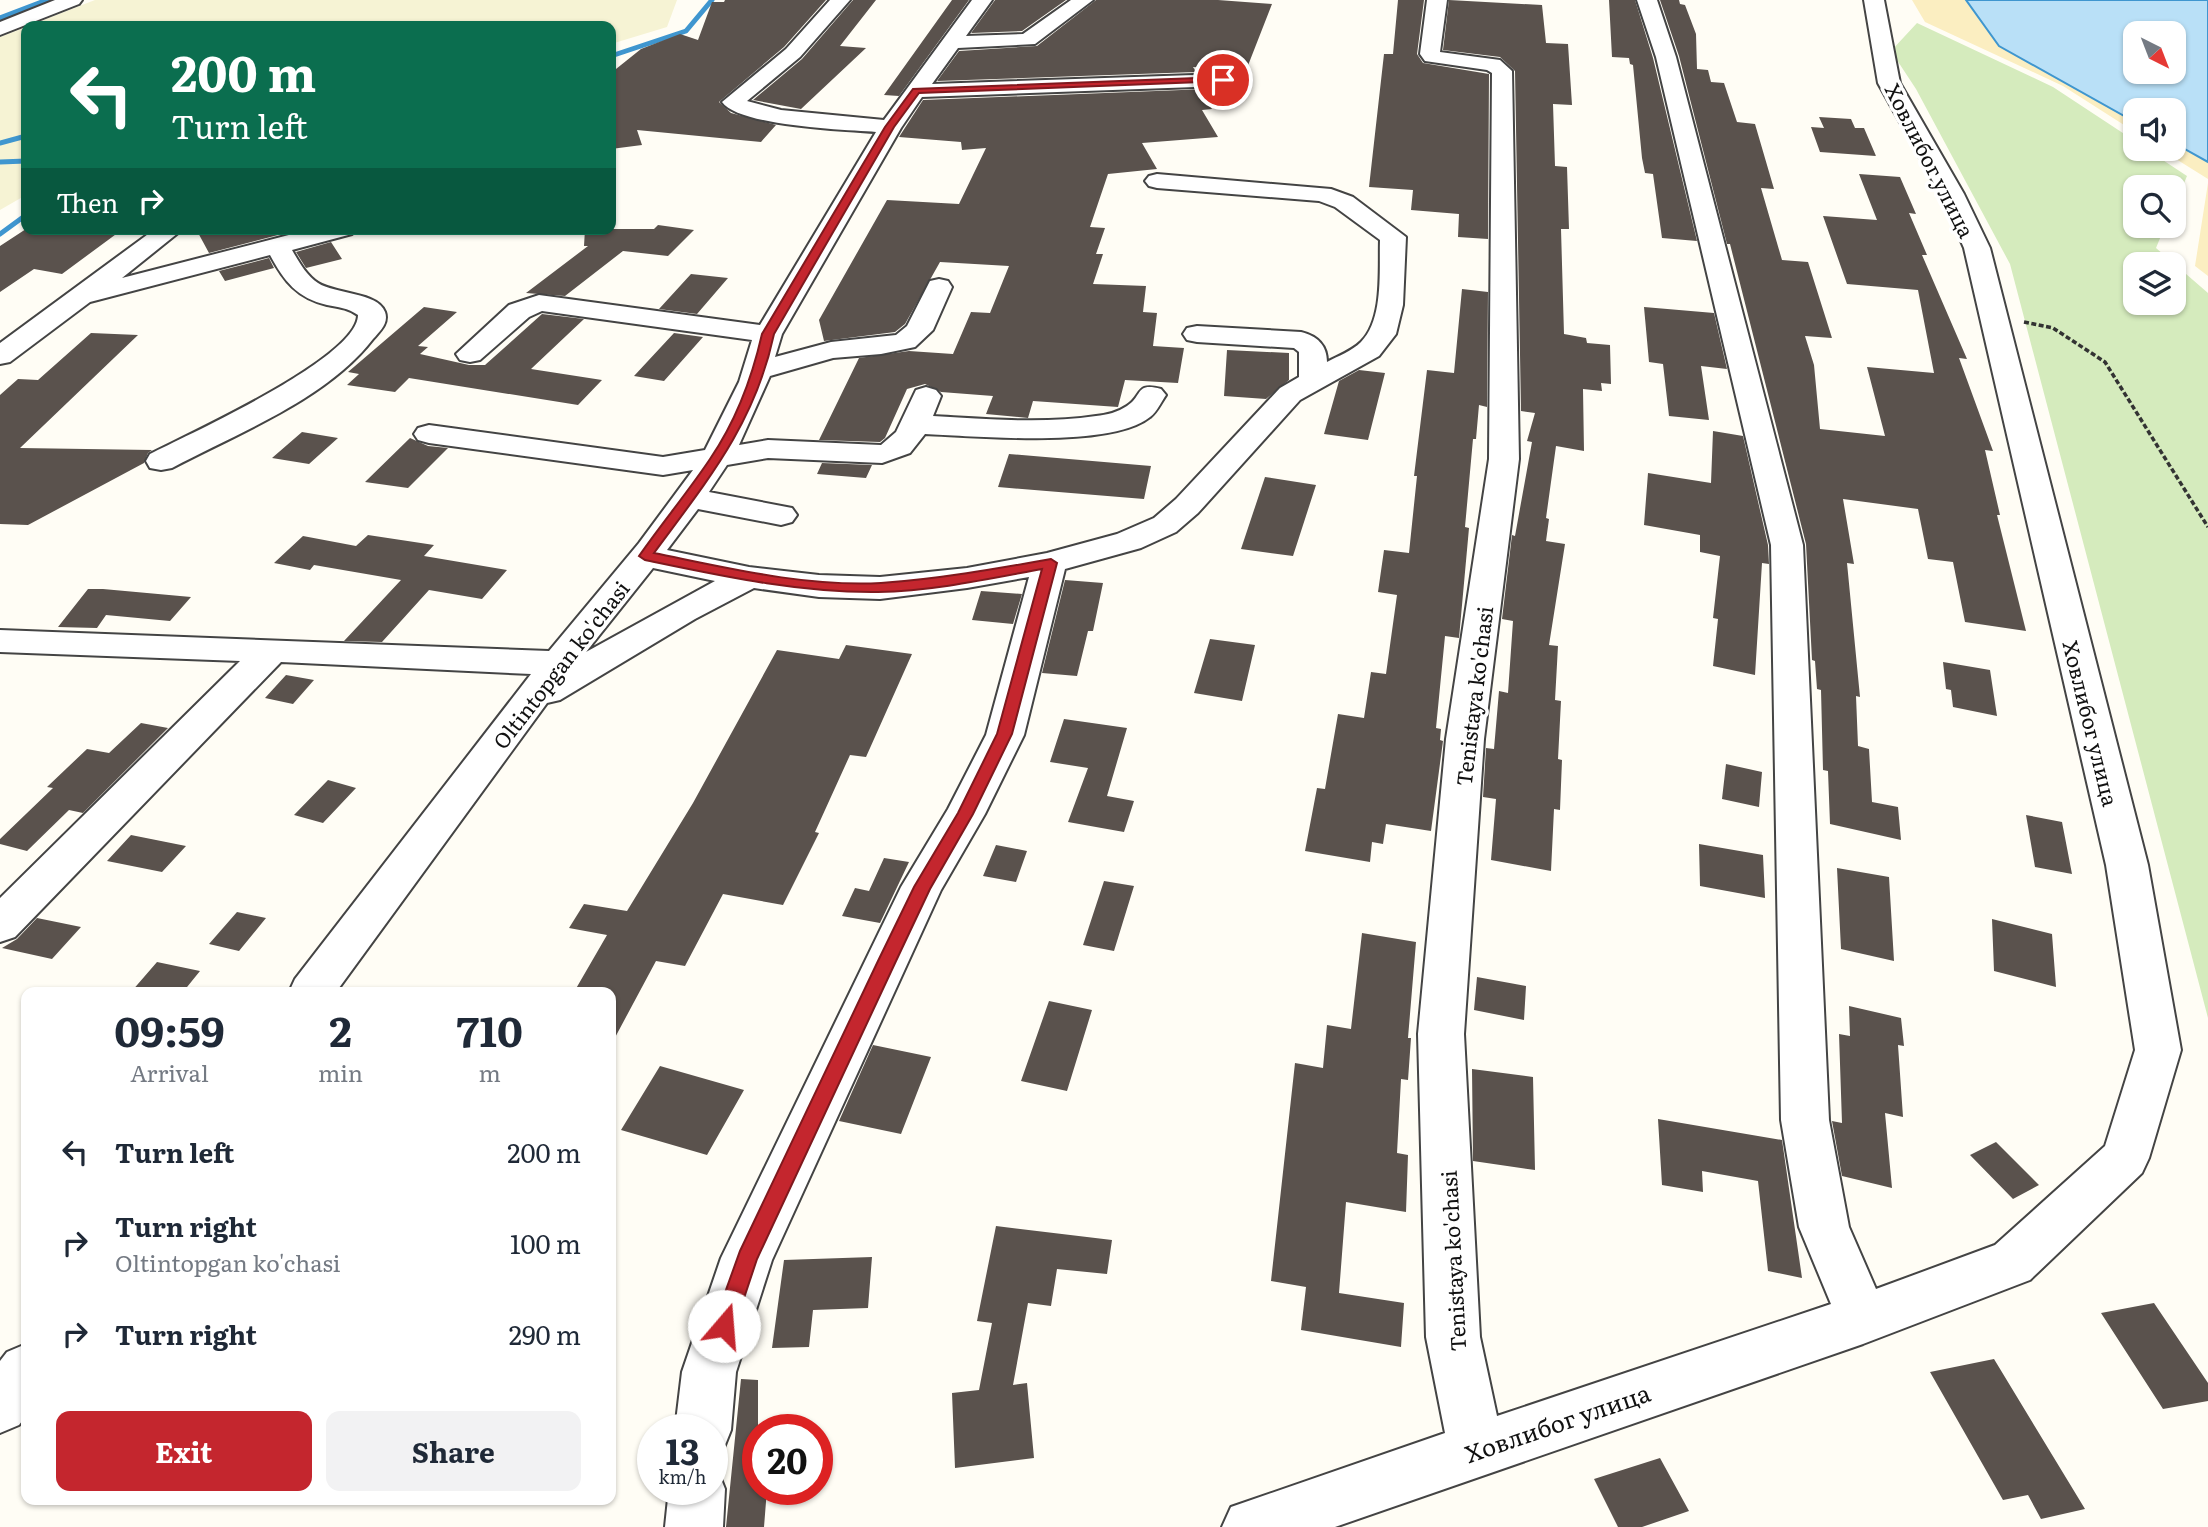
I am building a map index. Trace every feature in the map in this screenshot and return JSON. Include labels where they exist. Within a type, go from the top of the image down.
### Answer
[{"type":"street","points":[[0,29],[72,0]]},
{"type":"street","points":[[840,0],[793,53],[733,102],[742,110],[764,114],[890,127]]},
{"type":"street","name":"Oltintopgan ko'chasi","points":[[315,987],[558,663],[645,556],[718,458],[751,396],[768,334],[890,127],[982,0]]},
{"type":"street","points":[[951,42],[1028,40],[1083,0]]},
{"type":"street","name":"Tenistaya ko'chasi","points":[[1437,0],[1430,54],[1432,57],[1493,64],[1503,71],[1504,459],[1465,740],[1441,1034],[1453,1337],[1476,1450]]},
{"type":"street","points":[[1647,0],[1666,57],[1787,545],[1805,1120],[1824,1227],[1863,1319]]},
{"type":"street","name":"Ховлибог улица","points":[[1251,1527],[1863,1319],[2012,1263],[2124,1158],[2158,1051],[2127,864],[1977,248],[1952,194],[1889,83],[1874,0]]},
{"type":"street","points":[[916,91],[1223,80]]},
{"type":"street","points":[[645,556],[749,577],[819,586],[880,587],[967,578],[1051,563],[1129,541],[1165,525],[1187,506],[1290,394],[1369,350],[1382,334],[1390,305],[1393,237],[1344,202],[1323,194],[1157,181]]},
{"type":"street","points":[[0,356],[163,235]]},
{"type":"street","points":[[78,297],[320,235]]},
{"type":"street","points":[[161,461],[288,395],[345,357],[372,323],[372,312],[364,304],[312,292],[299,279],[277,246]]},
{"type":"street","points":[[760,370],[831,350],[905,341],[919,330],[939,287]]},
{"type":"street","points":[[470,354],[519,312],[539,303],[768,334]]},
{"type":"street","points":[[1197,334],[1301,340],[1313,350],[1313,379]]},
{"type":"street","points":[[429,434],[663,466],[768,449],[891,453],[904,446],[920,410],[1031,429],[1103,424],[1138,413],[1151,395]]},
{"type":"street","points":[[688,498],[781,515]]},
{"type":"street","points":[[705,1414],[709,1372],[747,1258],[922,887],[965,814],[1005,734],[1051,563]]},
{"type":"street","points":[[530,701],[683,611],[749,577]]},
{"type":"street","points":[[0,641],[558,663]]},
{"type":"street","points":[[0,925],[272,650]]},
{"type":"street","points":[[0,1406],[21,1378]]},
{"type":"street","points":[[694,1527],[696,1505]]},
{"type":"path","points":[[1994,316],[2053,328],[2105,362],[2208,527]]},
{"type":"shaded area","points":[[95,0],[677,0],[667,27],[616,42],[616,21],[41,21]]},
{"type":"shaded area","points":[[21,29],[21,198],[0,210],[0,37]]},
{"type":"green space","points":[[1917,23],[2053,87],[2123,133],[2123,161],[2164,161],[2185,175],[2123,175],[2123,238],[2160,238],[2156,248],[2161,252],[2123,252],[2123,315],[2186,315],[2186,274],[2208,293],[2208,1018],[2010,264],[1916,89],[1891,51]]},
{"type":"sand","points":[[1912,0],[2208,0],[2208,179],[2179,161],[2186,161],[2186,98],[2123,98],[2123,124],[2063,86],[1925,22]]},
{"type":"sand","points":[[2208,183],[2208,276],[2195,266]]},
{"type":"water","points":[[1966,0],[2208,0],[2208,162],[2186,150],[2186,98],[2123,98],[2123,115],[1999,46]]},
{"type":"building","points":[[826,0],[784,47],[719,102],[731,113],[776,125],[761,142],[637,130],[642,145],[616,148],[616,69],[641,49],[680,34],[698,40],[712,2]]},
{"type":"building","points":[[853,0],[876,0],[840,46],[866,48],[801,109],[753,100],[802,59]]},
{"type":"building","points":[[952,0],[969,0],[899,96],[884,95]]},
{"type":"building","points":[[995,0],[1066,0],[1022,31],[971,33]]},
{"type":"building","points":[[1096,0],[1218,0],[1272,4],[1247,68],[1193,67],[1196,72],[937,81],[959,51],[1037,46]]},
{"type":"building","points":[[1398,0],[1424,0],[1417,54],[1423,63],[1489,74],[1488,239],[1458,237],[1459,214],[1411,210],[1413,190],[1369,187],[1384,54],[1393,54]]},
{"type":"building","points":[[1449,0],[1542,5],[1546,43],[1568,44],[1572,105],[1553,104],[1555,166],[1567,167],[1569,229],[1561,229],[1564,334],[1586,338],[1587,343],[1610,345],[1611,384],[1601,383],[1602,391],[1583,389],[1584,451],[1556,446],[1546,518],[1549,519],[1546,541],[1565,544],[1549,645],[1558,646],[1555,700],[1561,701],[1558,759],[1562,760],[1560,810],[1554,809],[1551,871],[1491,860],[1496,799],[1483,797],[1486,748],[1494,749],[1499,691],[1508,693],[1513,621],[1502,619],[1512,535],[1515,536],[1532,442],[1527,441],[1535,413],[1521,411],[1515,71],[1500,57],[1443,50]]},
{"type":"building","points":[[1609,0],[1635,0],[1653,58],[1697,241],[1662,238],[1653,174],[1645,173],[1642,158],[1633,65],[1630,64],[1629,58],[1612,57]]},
{"type":"building","points":[[1660,0],[1679,0],[1680,4],[1685,5],[1696,34],[1697,69],[1708,70],[1711,82],[1724,83],[1737,122],[1755,124],[1774,189],[1761,188],[1782,260],[1808,262],[1832,338],[1805,336],[1814,365],[1820,429],[1885,436],[1867,367],[1934,373],[1918,290],[1847,284],[1823,216],[1877,220],[1859,174],[1900,177],[1916,214],[1909,213],[1927,255],[1922,255],[1967,359],[1959,358],[1993,451],[1985,450],[2000,515],[1997,515],[2026,631],[1965,622],[1953,562],[1928,559],[1918,509],[1843,499],[1854,564],[1847,563],[1860,697],[1856,696],[1858,746],[1869,749],[1872,802],[1898,807],[1901,840],[1830,824],[1828,771],[1823,770],[1821,690],[1817,689],[1815,661],[1812,660],[1806,544],[1730,244],[1727,244],[1679,56]]},
{"type":"building","points":[[1207,89],[1215,102],[1208,103],[1212,109],[1202,110],[1218,137],[1142,143],[1157,169],[1108,174],[1090,227],[1105,228],[1096,254],[1103,254],[1093,284],[1146,286],[1143,312],[1157,313],[1153,346],[1184,348],[1178,383],[1125,380],[1118,407],[1033,401],[1028,418],[986,414],[993,396],[941,392],[925,384],[907,389],[885,438],[880,442],[819,440],[859,358],[909,351],[953,354],[971,312],[990,313],[1009,266],[940,262],[905,324],[895,332],[824,341],[819,320],[887,200],[959,204],[986,148],[962,150],[961,142],[899,137],[923,100]]},
{"type":"building","points":[[1819,117],[1851,119],[1855,128],[1864,128],[1876,156],[1820,152],[1811,127],[1824,128]]},
{"type":"building","points":[[658,225],[694,230],[668,256],[623,251],[565,296],[526,293],[588,246],[584,246],[585,235],[616,235],[616,229],[654,229]]},
{"type":"building","points":[[21,232],[21,235],[115,235],[62,274],[34,269],[0,292],[0,246]]},
{"type":"building","points":[[199,235],[278,235],[209,253]]},
{"type":"building","points":[[331,242],[342,259],[306,268],[296,252]]},
{"type":"building","points":[[269,258],[274,268],[225,281],[219,271]]},
{"type":"building","points":[[691,274],[728,278],[697,314],[659,309]]},
{"type":"building","points":[[1462,289],[1488,292],[1487,407],[1479,405],[1476,439],[1473,439],[1465,527],[1469,528],[1459,638],[1445,636],[1436,728],[1441,729],[1440,740],[1443,741],[1431,831],[1386,824],[1383,844],[1372,842],[1370,862],[1305,851],[1317,788],[1325,789],[1338,714],[1364,718],[1371,672],[1386,674],[1397,595],[1378,592],[1384,550],[1409,553],[1417,476],[1414,476],[1427,370],[1454,373]]},
{"type":"building","points":[[424,307],[457,312],[418,346],[428,347],[420,354],[469,365],[485,365],[542,314],[584,319],[531,369],[602,380],[578,405],[409,378],[395,392],[347,385],[359,374],[348,372]]},
{"type":"building","points":[[1644,307],[1714,313],[1727,369],[1701,366],[1709,420],[1669,416],[1663,364],[1649,362]]},
{"type":"building","points":[[91,333],[138,335],[20,448],[152,450],[144,463],[28,525],[0,524],[0,395],[18,379],[38,380]]},
{"type":"building","points":[[674,333],[703,337],[664,381],[634,376]]},
{"type":"building","points":[[1227,350],[1289,353],[1289,380],[1266,399],[1224,396]]},
{"type":"building","points":[[1359,370],[1385,373],[1368,440],[1324,434],[1339,381]]},
{"type":"building","points":[[1713,431],[1743,436],[1768,545],[1769,564],[1762,563],[1755,675],[1713,666],[1718,619],[1713,618],[1720,556],[1700,552],[1700,535],[1644,525],[1648,473],[1711,483]]},
{"type":"building","points":[[302,432],[338,438],[309,464],[272,458]]},
{"type":"building","points":[[410,438],[428,446],[448,448],[408,488],[365,482]]},
{"type":"building","points":[[1009,454],[1151,466],[1144,499],[998,487]]},
{"type":"building","points":[[822,463],[872,465],[866,478],[817,474]]},
{"type":"building","points":[[1265,477],[1316,485],[1293,556],[1241,549]]},
{"type":"building","points":[[368,535],[434,545],[424,556],[507,570],[482,599],[429,590],[382,642],[344,641],[401,580],[314,565],[310,570],[274,563],[303,536],[356,546]]},
{"type":"building","points":[[1065,580],[1103,583],[1093,631],[1088,631],[1077,676],[1042,673]]},
{"type":"building","points":[[88,589],[191,597],[170,621],[106,615],[97,628],[58,627]]},
{"type":"building","points":[[981,591],[1022,594],[1013,624],[972,620]]},
{"type":"building","points":[[1210,639],[1255,645],[1242,701],[1194,693]]},
{"type":"building","points":[[846,645],[912,654],[866,757],[850,755],[815,832],[819,833],[783,905],[723,894],[685,966],[656,961],[616,1036],[616,987],[577,987],[607,935],[569,928],[584,904],[627,911],[693,803],[777,650],[839,659]]},
{"type":"building","points":[[1943,662],[1990,670],[1997,716],[1953,707],[1951,690],[1946,689]]},
{"type":"building","points":[[286,675],[314,680],[293,704],[265,698]]},
{"type":"building","points":[[1064,719],[1127,728],[1107,796],[1134,801],[1124,832],[1068,822],[1088,768],[1050,762]]},
{"type":"building","points":[[141,723],[168,728],[83,813],[69,810],[27,851],[0,844],[0,839],[53,788],[47,787],[87,749],[109,753]]},
{"type":"building","points":[[1726,764],[1762,772],[1759,807],[1722,799]]},
{"type":"building","points":[[328,780],[356,788],[323,823],[294,815]]},
{"type":"building","points":[[2026,815],[2062,822],[2072,874],[2035,867]]},
{"type":"building","points":[[131,835],[186,846],[162,872],[107,861]]},
{"type":"building","points":[[1699,844],[1763,855],[1765,898],[1700,886]]},
{"type":"building","points":[[996,845],[1027,851],[1016,882],[983,876]]},
{"type":"building","points":[[884,858],[909,862],[880,923],[842,916],[855,888],[869,891]]},
{"type":"building","points":[[1837,868],[1889,877],[1894,961],[1841,949]]},
{"type":"building","points":[[1104,881],[1134,886],[1114,951],[1083,945]]},
{"type":"building","points":[[237,912],[266,918],[239,951],[209,944]]},
{"type":"building","points":[[37,918],[81,927],[52,959],[2,948],[17,939]]},
{"type":"building","points":[[1992,919],[2052,934],[2056,987],[1994,971]]},
{"type":"building","points":[[1362,933],[1416,942],[1408,1038],[1411,1038],[1408,1080],[1401,1079],[1397,1153],[1408,1155],[1406,1212],[1346,1202],[1339,1293],[1404,1303],[1401,1347],[1301,1330],[1306,1287],[1271,1281],[1295,1063],[1323,1068],[1327,1025],[1351,1029]]},
{"type":"building","points":[[157,962],[200,971],[187,987],[135,987]]},
{"type":"building","points":[[1477,977],[1526,986],[1524,1020],[1474,1010]]},
{"type":"building","points":[[1049,1001],[1092,1010],[1067,1091],[1021,1081]]},
{"type":"building","points":[[1849,1006],[1901,1018],[1904,1046],[1898,1045],[1903,1117],[1885,1113],[1892,1188],[1842,1176],[1832,1121],[1842,1123],[1839,1034],[1850,1036]]},
{"type":"building","points":[[873,1045],[931,1057],[901,1134],[839,1121]]},
{"type":"building","points":[[660,1066],[744,1090],[707,1155],[621,1130]]},
{"type":"building","points":[[1472,1069],[1533,1077],[1535,1170],[1473,1161]]},
{"type":"building","points":[[1658,1119],[1782,1140],[1802,1278],[1768,1271],[1758,1181],[1702,1171],[1703,1192],[1662,1185]]},
{"type":"building","points":[[1996,1142],[2039,1185],[2013,1199],[1970,1155]]},
{"type":"building","points":[[996,1226],[1112,1240],[1107,1274],[1057,1269],[1051,1306],[1028,1303],[1013,1385],[1027,1383],[1034,1458],[955,1468],[952,1393],[979,1390],[992,1323],[977,1321]]},
{"type":"building","points":[[872,1257],[868,1308],[813,1310],[809,1347],[772,1348],[784,1260]]},
{"type":"building","points":[[2154,1303],[2208,1383],[2208,1401],[2163,1409],[2101,1313]]},
{"type":"building","points":[[1994,1359],[2085,1509],[2041,1519],[2028,1495],[2003,1500],[1930,1372]]},
{"type":"building","points":[[741,1379],[758,1380],[758,1414],[742,1414],[742,1505],[766,1505],[764,1527],[726,1527]]},
{"type":"building","points":[[1660,1458],[1689,1511],[1642,1527],[1618,1527],[1594,1479]]},
{"type":"waterway","points":[[0,18],[47,0]]},
{"type":"waterway","points":[[616,54],[686,31],[712,0]]},
{"type":"waterway","points":[[0,143],[21,137]]},
{"type":"waterway","points":[[0,162],[21,161]]},
{"type":"waterway","points":[[0,234],[21,219]]},
{"type":"route","points":[[724,1326],[747,1258],[922,887],[965,814],[1005,734],[1051,563],[967,578],[880,587],[819,586],[749,577],[645,556],[718,458],[751,396],[768,334],[890,127],[916,91],[1223,80]]}]
